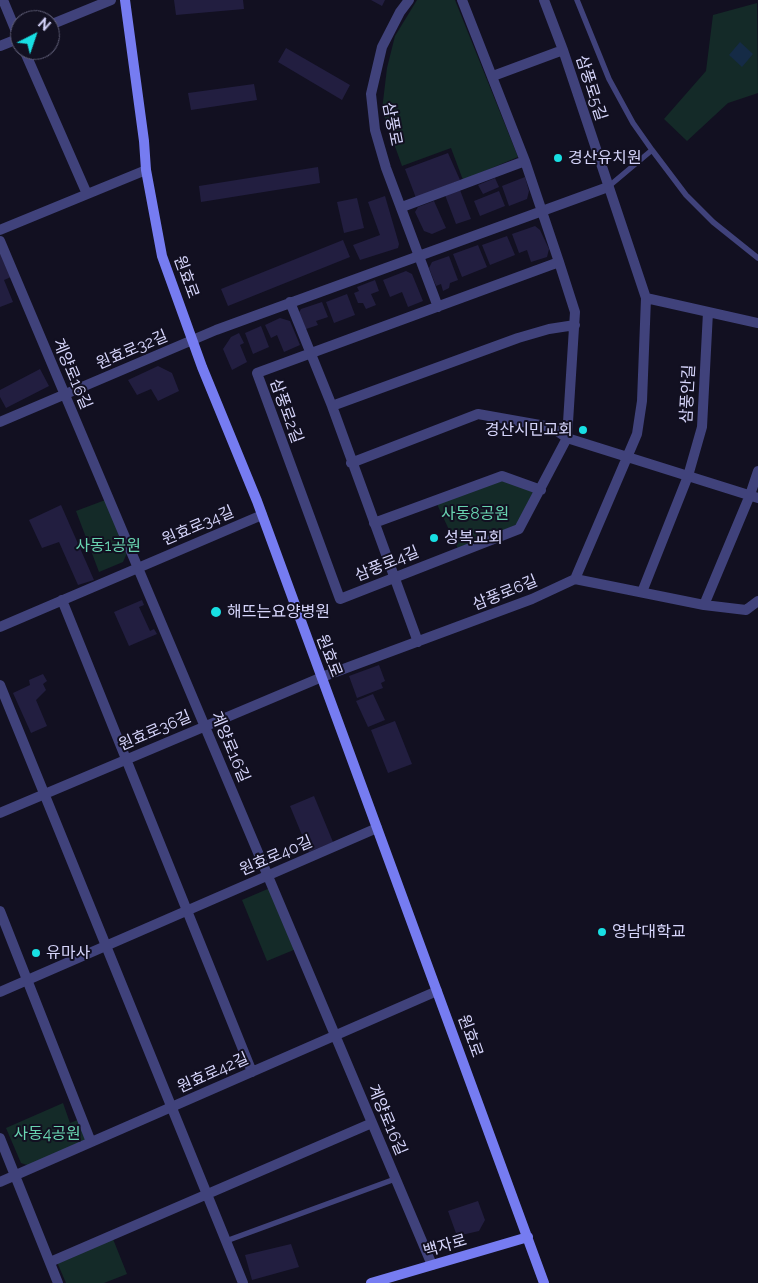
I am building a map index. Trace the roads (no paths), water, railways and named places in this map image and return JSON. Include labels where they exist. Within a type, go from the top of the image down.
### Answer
[{"type":"main road","name":"원효로","points":[[125,0],[144,141],[146,170],[162,256],[194,340],[202,367],[262,515],[322,676],[544,1283]]},
{"type":"main road","name":"백자로","points":[[371,1283],[528,1237]]},
{"type":"street","points":[[4,0],[10,15]]},
{"type":"street","points":[[60,21],[111,0]]},
{"type":"street","name":"삼풍로","points":[[409,0],[400,12],[382,47],[371,94],[375,130],[386,168],[438,307]]},
{"type":"street","points":[[462,0],[493,76],[542,212]]},
{"type":"street","name":"삼풍로5길","points":[[544,0],[563,50],[608,187]]},
{"type":"street","points":[[493,76],[563,50]]},
{"type":"street","points":[[28,60],[87,194]]},
{"type":"street","points":[[402,207],[525,161]]},
{"type":"street","points":[[0,230],[146,170]]},
{"type":"street","points":[[194,340],[290,302],[608,187],[646,298],[642,401],[638,434],[575,579],[704,605],[746,610],[758,601]]},
{"type":"street","name":"삼풍로4길","points":[[297,484],[340,599],[519,528],[541,490],[567,438],[575,312],[542,212]]},
{"type":"street","name":"계양로16길","points":[[0,241],[432,1265]]},
{"type":"street","points":[[438,307],[560,262]]},
{"type":"street","points":[[646,298],[758,323]]},
{"type":"street","points":[[290,302],[332,406],[374,523],[396,577],[418,642]]},
{"type":"street","name":"삼풍로2길","points":[[297,484],[257,373],[438,307]]},
{"type":"street","name":"삼풍안길","points":[[642,592],[688,476],[702,427],[708,312]]},
{"type":"street","points":[[332,406],[460,361],[518,338],[550,329],[575,325]]},
{"type":"street","name":"원효로32길","points":[[0,422],[194,340]]},
{"type":"street","points":[[352,463],[478,414],[483,414],[551,427],[567,438],[754,497]]},
{"type":"street","points":[[704,605],[754,497],[758,471]]},
{"type":"street","points":[[374,523],[502,476],[541,490]]},
{"type":"street","name":"원효로34길","points":[[0,627],[262,515]]},
{"type":"street","name":"삼풍로6길","points":[[322,676],[532,599],[575,579]]},
{"type":"street","points":[[62,600],[252,1072]]},
{"type":"street","name":"원효로36길","points":[[0,814],[322,676]]},
{"type":"street","points":[[0,685],[243,1283]]},
{"type":"street","name":"원효로40길","points":[[0,992],[377,828]]},
{"type":"street","points":[[0,911],[91,1142]]},
{"type":"street","name":"원효로42길","points":[[0,1182],[437,991]]},
{"type":"street","points":[[50,1262],[372,1123]]},
{"type":"street","points":[[0,1138],[58,1283]]},
{"type":"lane","points":[[577,0],[609,79],[633,123],[686,195],[713,222],[758,258]]},
{"type":"lane","points":[[608,187],[652,150]]},
{"type":"lane","points":[[226,1241],[395,1179]]},
{"type":"water","points":[[740,42],[753,54],[742,67],[729,55]]},
{"type":"place","name":"경산유치원","points":[[558,158]]},
{"type":"place","name":"경산시민교회","points":[[583,430]]},
{"type":"place","name":"성복교회","points":[[434,538]]},
{"type":"place","name":"해뜨는요양병원","points":[[216,612]]},
{"type":"place","name":"영남대학교","points":[[602,932]]},
{"type":"place","name":"유마사","points":[[36,953]]},
{"type":"park label","name":"사동8공원","points":[[475,514]]},
{"type":"park label","name":"사동1공원","points":[[108,546]]},
{"type":"park label","name":"사동4공원","points":[[47,1134]]}]
